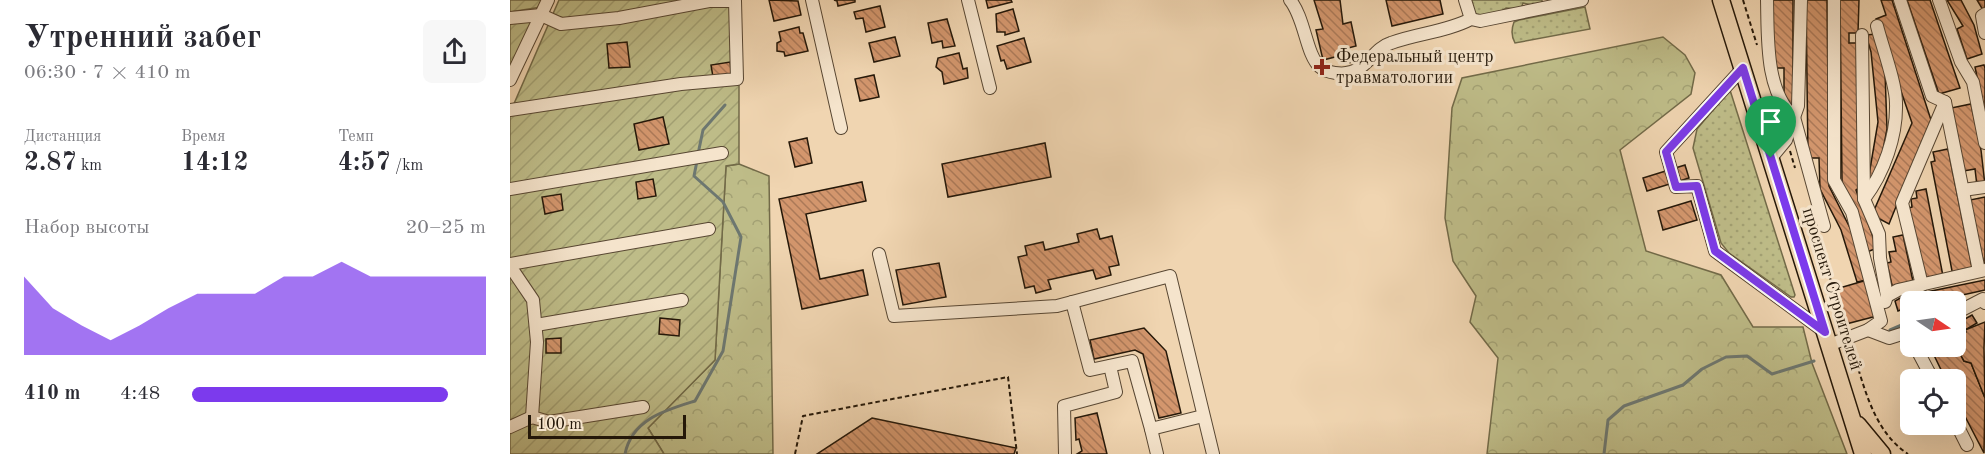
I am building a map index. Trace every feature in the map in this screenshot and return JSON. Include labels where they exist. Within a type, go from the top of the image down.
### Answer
[{"type":"main road","name":"проспект Строителей","points":[[1721,0],[1863,454]]},
{"type":"main road","name":"проспект Строителей","points":[[1852,417],[1882,454]]},
{"type":"street","points":[[510,80],[548,0]]},
{"type":"street","points":[[812,0],[840,128]]},
{"type":"street","points":[[968,0],[990,88]]},
{"type":"street","points":[[1290,0],[1299,11],[1310,48],[1319,66],[1330,72],[1348,73],[1361,68],[1380,49],[1390,43],[1455,27],[1471,19],[1480,21],[1582,0]]},
{"type":"street","points":[[1465,0],[1471,19]]},
{"type":"street","points":[[1767,0],[1768,46],[1774,77],[1785,109],[1794,117],[1824,226]]},
{"type":"street","points":[[1771,158],[1786,140],[1798,106],[1801,0]]},
{"type":"street","points":[[1834,0],[1834,180],[1852,212],[1881,321]]},
{"type":"street","points":[[1900,0],[1932,96],[1945,102]]},
{"type":"street","points":[[1939,0],[1961,62],[1973,82],[1985,143]]},
{"type":"street","points":[[510,18],[541,15],[561,24],[619,18],[709,2],[735,1],[737,79],[681,84],[510,110]]},
{"type":"street","points":[[1985,14],[1982,16],[1985,33]]},
{"type":"street","points":[[1864,199],[1878,180],[1891,139],[1896,102],[1877,26]]},
{"type":"street","points":[[1743,68],[1666,152],[1676,187],[1697,186],[1715,251],[1827,338],[1868,330],[1881,321],[1887,296],[1880,258],[1879,234],[1864,199],[1862,35]]},
{"type":"street","points":[[1887,296],[1898,290],[1982,270],[1945,102]]},
{"type":"street","points":[[1922,285],[1902,203],[1945,102]]},
{"type":"street","points":[[510,189],[722,153]]},
{"type":"street","points":[[1963,190],[1985,187]]},
{"type":"street","points":[[532,417],[536,325],[533,300],[510,265],[709,229]]},
{"type":"street","points":[[879,254],[894,316],[1057,306],[1170,276],[1213,454]]},
{"type":"street","points":[[1966,308],[1983,299],[1985,303]]},
{"type":"street","points":[[536,325],[682,300]]},
{"type":"street","points":[[1072,302],[1090,370],[1132,362],[1157,454]]},
{"type":"street","points":[[1868,330],[1888,338],[1900,336]]},
{"type":"street","points":[[1065,454],[1064,405],[1116,392],[1110,366]]},
{"type":"street","points":[[510,427],[532,417],[549,422],[643,408]]},
{"type":"street","points":[[1151,429],[1203,416]]},
{"type":"street","points":[[1963,435],[1968,445]]},
{"type":"path","points":[[795,454],[803,416],[1008,377],[1017,454]]},
{"type":"green space","points":[[510,0],[545,0],[541,7],[510,12]]},
{"type":"green space","points":[[559,0],[739,0],[739,164],[726,166],[715,360],[648,428],[664,454],[510,454],[510,113]]},
{"type":"green space","points":[[1468,0],[1542,0],[1542,4],[1523,3],[1521,9],[1506,8],[1494,15],[1482,16],[1472,13]]},
{"type":"green space","points":[[1585,7],[1590,29],[1515,43],[1512,33],[1514,22]]},
{"type":"green space","points":[[534,21],[510,72],[510,23]]},
{"type":"green space","points":[[1663,37],[1685,55],[1695,73],[1691,94],[1620,150],[1646,251],[1721,275],[1753,327],[1803,327],[1812,363],[1847,454],[1487,454],[1498,358],[1470,322],[1476,296],[1453,261],[1445,218],[1452,108],[1462,78]]},
{"type":"green space","points":[[1730,90],[1794,297],[1729,253],[1721,243],[1693,148],[1697,129]]},
{"type":"green space","points":[[739,164],[769,176],[773,454],[664,454],[648,428],[715,360],[726,166]]},
{"type":"building","points":[[769,0],[798,1],[801,15],[774,21]]},
{"type":"building","points":[[834,0],[855,0],[855,2],[838,6],[837,1]]},
{"type":"building","points":[[986,0],[1011,0],[1012,2],[988,8]]},
{"type":"building","points":[[1314,0],[1340,0],[1343,24],[1351,22],[1356,46],[1348,48],[1352,62],[1345,64],[1343,55],[1323,60],[1316,30],[1323,29]]},
{"type":"building","points":[[1386,0],[1440,0],[1443,14],[1392,26]]},
{"type":"building","points":[[1772,0],[1793,0],[1793,104],[1784,104],[1784,68],[1777,68],[1773,56]]},
{"type":"building","points":[[1806,0],[1827,0],[1829,186],[1853,234],[1867,280],[1857,282],[1841,230],[1820,189],[1819,158],[1808,158]]},
{"type":"building","points":[[1840,0],[1859,0],[1858,33],[1849,33],[1849,43],[1857,43],[1861,186],[1856,190],[1877,248],[1867,252],[1842,182]]},
{"type":"building","points":[[1881,0],[1892,0],[1931,120],[1889,224],[1872,215],[1912,123],[1876,19],[1886,15]]},
{"type":"building","points":[[1907,0],[1930,0],[1960,88],[1939,94]]},
{"type":"building","points":[[1947,0],[1961,0],[1974,25],[1982,54],[1967,59],[1957,29],[1963,26]]},
{"type":"building","points":[[1977,0],[1985,0],[1985,9],[1983,10]]},
{"type":"building","points":[[880,6],[885,27],[866,32],[863,18],[856,19],[854,12]]},
{"type":"building","points":[[1013,9],[1019,31],[1005,35],[1005,32],[997,32],[996,14]]},
{"type":"building","points":[[947,19],[955,46],[943,48],[942,41],[932,43],[928,23]]},
{"type":"building","points":[[799,27],[808,51],[785,56],[784,52],[777,51],[777,43],[781,41],[779,32]]},
{"type":"building","points":[[1877,34],[1885,72],[1887,129],[1879,171],[1868,181],[1878,122],[1871,52],[1866,35]]},
{"type":"building","points":[[895,37],[900,56],[874,62],[869,43]]},
{"type":"building","points":[[1024,38],[1031,62],[1007,69],[1004,60],[1001,61],[997,46]]},
{"type":"building","points":[[627,42],[630,67],[609,68],[607,44]]},
{"type":"building","points":[[959,53],[963,69],[967,68],[968,78],[944,84],[942,72],[936,67],[938,58]]},
{"type":"building","points":[[730,62],[732,74],[713,77],[711,65]]},
{"type":"building","points":[[1984,65],[1985,68],[1985,116],[1975,67]]},
{"type":"building","points":[[874,75],[879,97],[860,101],[855,79]]},
{"type":"building","points":[[1971,104],[1981,150],[1985,185],[1977,186],[1975,169],[1964,171],[1951,108]]},
{"type":"building","points":[[663,117],[669,144],[639,150],[634,124]]},
{"type":"building","points":[[807,138],[812,163],[795,167],[789,142]]},
{"type":"building","points":[[1045,143],[1051,177],[948,197],[942,164]]},
{"type":"building","points":[[1948,149],[1973,272],[1953,276],[1931,162],[1935,161],[1933,152]]},
{"type":"building","points":[[1685,165],[1689,178],[1647,191],[1643,178]]},
{"type":"building","points":[[653,179],[656,196],[638,199],[636,182]]},
{"type":"building","points":[[862,182],[866,201],[806,214],[820,279],[863,270],[868,295],[802,309],[779,199]]},
{"type":"building","points":[[1926,189],[1943,276],[1923,280],[1909,208],[1912,207],[1911,199],[1917,198],[1916,191]]},
{"type":"building","points":[[561,194],[563,210],[545,214],[542,197]]},
{"type":"building","points":[[1985,197],[1985,265],[1984,265],[1970,200]]},
{"type":"building","points":[[1691,201],[1697,220],[1663,230],[1658,211]]},
{"type":"building","points":[[1097,229],[1100,239],[1112,236],[1119,265],[1109,267],[1111,275],[1096,279],[1093,270],[1048,280],[1051,289],[1036,293],[1034,286],[1025,288],[1018,257],[1027,255],[1025,246],[1043,242],[1045,250],[1079,242],[1077,234]]},
{"type":"building","points":[[1903,235],[1914,286],[1893,290],[1887,263],[1891,262],[1889,252],[1896,251],[1893,237]]},
{"type":"building","points":[[939,263],[946,297],[903,305],[896,270]]},
{"type":"building","points":[[1867,280],[1877,316],[1846,324],[1836,289]]},
{"type":"building","points":[[1985,280],[1985,290],[1966,294],[1966,291],[1931,291]]},
{"type":"building","points":[[1900,298],[1900,310],[1898,311],[1895,301]]},
{"type":"building","points":[[1972,315],[1977,323],[1966,329],[1966,318]]},
{"type":"building","points":[[660,318],[680,320],[679,336],[659,334]]},
{"type":"building","points":[[1985,322],[1985,398],[1971,363],[1964,361],[1962,357],[1966,357],[1966,330]]},
{"type":"building","points":[[1144,328],[1166,351],[1181,413],[1159,418],[1143,354],[1135,350],[1094,359],[1090,340]]},
{"type":"building","points":[[561,338],[561,353],[546,353],[546,339]]},
{"type":"building","points":[[1935,357],[1962,357],[1964,361],[1971,363],[1985,398],[1984,453],[1966,418],[1966,369],[1941,369]]},
{"type":"building","points":[[1097,413],[1107,454],[1077,454],[1082,451],[1079,439],[1076,440],[1075,418]]},
{"type":"building","points":[[872,418],[1016,448],[1014,454],[817,454]]},
{"type":"waterway","points":[[698,154],[703,130],[725,105]]},
{"type":"waterway","points":[[625,454],[629,442],[643,424],[662,412],[695,401],[723,351],[741,237],[723,202],[694,176],[697,161]]},
{"type":"waterway","points":[[1890,330],[1900,326]]},
{"type":"waterway","points":[[1604,454],[1608,420],[1624,406],[1683,385],[1702,369],[1726,357],[1747,356],[1772,374],[1814,361]]},
{"type":"place","name":"Федеральный центр травматологии","points":[[1322,67]]},
{"type":"route","points":[[1743,68],[1771,158],[1825,332],[1715,251],[1697,186],[1676,187],[1666,152],[1743,68]]}]
